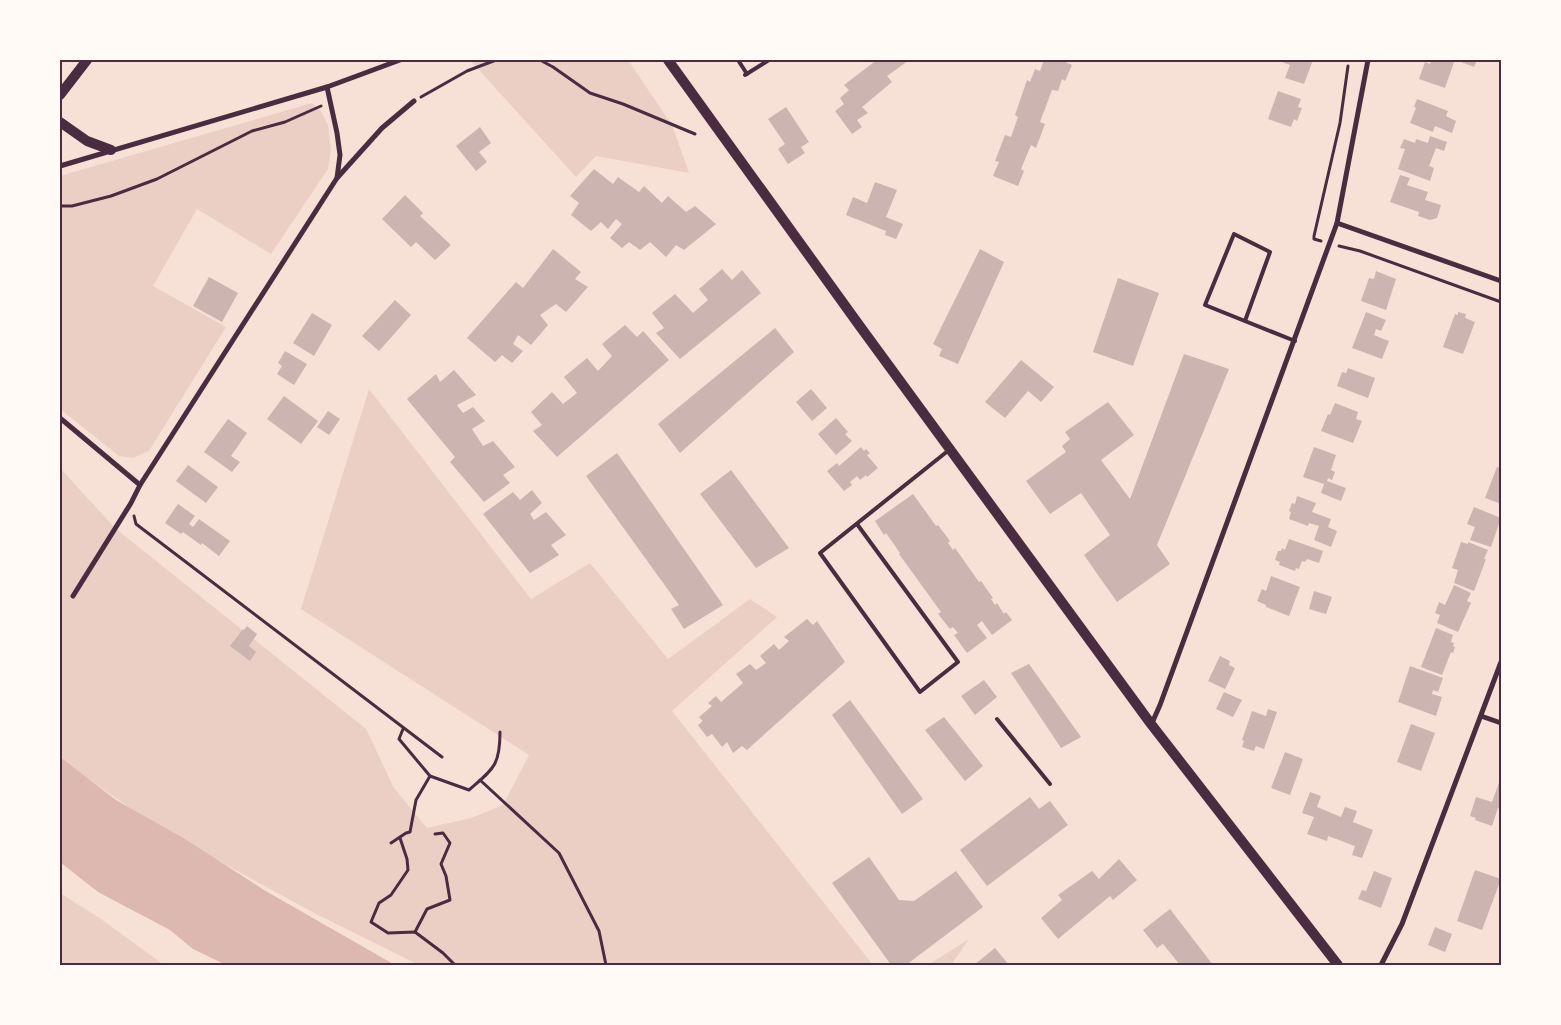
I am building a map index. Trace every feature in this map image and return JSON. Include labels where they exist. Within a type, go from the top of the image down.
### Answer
[{"type":"main road","points":[[60,94],[87,60]]},
{"type":"main road","points":[[668,60],[1151,724],[1338,965]]},
{"type":"main road","points":[[60,122],[87,141],[111,150]]},
{"type":"street","points":[[60,166],[327,87],[400,60]]},
{"type":"street","points":[[1151,724],[1295,341],[1337,223],[1368,60]]},
{"type":"street","points":[[327,87],[340,155],[337,178]]},
{"type":"street","points":[[73,596],[131,503],[140,485],[337,178],[382,128],[414,101]]},
{"type":"street","points":[[1337,223],[1501,281]]},
{"type":"street","points":[[60,418],[140,485]]},
{"type":"street","points":[[1381,965],[1402,924],[1501,662]]},
{"type":"street","points":[[1481,716],[1501,723]]},
{"type":"lane","points":[[738,60],[746,75],[769,60]]},
{"type":"lane","points":[[1245,321],[1270,252],[1234,234],[1205,305],[1245,321],[1295,341]]},
{"type":"lane","points":[[857,524],[958,662],[920,692],[820,553],[950,449]]},
{"type":"lane","points":[[997,719],[1050,784]]},
{"type":"path","points":[[414,101],[467,71],[496,60]]},
{"type":"path","points":[[540,60],[554,67],[590,93],[623,104],[695,134]]},
{"type":"path","points":[[1348,66],[1340,123],[1314,239],[1360,250],[1501,302]]},
{"type":"path","points":[[60,206],[72,206],[111,196],[148,182],[252,131],[285,122],[330,102]]},
{"type":"path","points":[[131,503],[136,524],[442,757]]},
{"type":"path","points":[[403,728],[399,739],[430,776],[469,790],[491,771],[500,752],[500,732]]},
{"type":"path","points":[[391,843],[410,832],[416,800],[430,776]]},
{"type":"path","points":[[480,780],[559,853],[599,931],[606,965]]},
{"type":"path","points":[[415,932],[426,909],[450,900],[446,876],[441,864],[450,843],[444,833],[435,834]]},
{"type":"path","points":[[400,838],[407,859],[408,870],[391,895],[379,903],[371,922],[388,933],[415,932],[455,965]]},
{"type":"shaded area","points":[[470,60],[628,60],[672,125],[689,173],[596,156],[576,177]]},
{"type":"shaded area","points":[[312,103],[321,111],[328,125],[331,149],[328,169],[271,254],[197,209],[153,286],[226,327],[149,451],[133,458],[119,456],[60,409],[60,176]]},
{"type":"shaded area","points":[[369,389],[531,599],[590,563],[668,659],[750,599],[777,617],[672,711],[873,965],[419,965],[316,914],[160,829],[60,759],[60,468],[115,528],[366,729],[394,788],[427,828],[471,818],[503,805],[529,755],[301,609]]},
{"type":"shaded area","points":[[60,757],[116,800],[185,839],[264,890],[395,965],[226,965],[193,949],[170,930],[98,892],[60,862]]},
{"type":"shaded area","points":[[60,893],[101,919],[164,965],[60,965]]},
{"type":"shaded area","points":[[969,939],[951,965],[928,965]]},
{"type":"building","points":[[873,60],[909,60],[887,76],[892,82],[862,107],[868,113],[857,120],[862,127],[852,134],[835,111],[844,104],[840,98],[849,90],[844,85],[874,62]]},
{"type":"building","points":[[1044,60],[1061,60],[1072,65],[1065,81],[1062,79],[1058,91],[1052,90],[1040,122],[1045,124],[1036,148],[1031,145],[1021,169],[1024,171],[1018,186],[993,176],[999,162],[995,161],[1005,135],[1011,137],[1018,117],[1015,115],[1027,80],[1030,82],[1035,69],[1040,71]]},
{"type":"building","points":[[1283,60],[1313,60],[1304,84],[1285,78],[1290,65],[1282,62]]},
{"type":"building","points":[[1432,60],[1454,62],[1445,88],[1419,79],[1425,62],[1430,64]]},
{"type":"building","points":[[1456,60],[1477,60],[1474,67]]},
{"type":"building","points":[[1278,91],[1301,99],[1298,107],[1302,108],[1297,121],[1294,119],[1291,127],[1268,119]]},
{"type":"building","points":[[1417,99],[1448,111],[1446,116],[1456,121],[1452,133],[1435,126],[1433,132],[1410,123],[1416,108],[1414,107]]},
{"type":"building","points":[[786,107],[809,142],[801,147],[805,153],[788,164],[778,149],[785,144],[768,119]]},
{"type":"building","points":[[480,127],[491,143],[479,152],[487,162],[476,171],[456,146]]},
{"type":"building","points":[[1430,136],[1447,142],[1444,151],[1436,148],[1429,166],[1434,168],[1430,181],[1398,169],[1405,149],[1400,148],[1404,139],[1415,143],[1416,139],[1428,143]]},
{"type":"building","points":[[594,169],[613,184],[618,177],[639,192],[644,186],[662,203],[668,196],[686,212],[695,206],[716,224],[684,250],[676,245],[666,257],[650,242],[640,250],[629,242],[622,248],[610,238],[622,224],[616,219],[608,229],[601,222],[591,231],[571,215],[579,203],[570,196]]},
{"type":"building","points":[[1400,175],[1410,178],[1407,185],[1428,192],[1425,200],[1441,205],[1437,218],[1430,220],[1418,216],[1419,212],[1390,202]]},
{"type":"building","points":[[875,182],[897,190],[886,217],[903,224],[896,239],[885,235],[886,231],[846,215],[853,197],[867,203]]},
{"type":"building","points":[[405,195],[423,213],[420,216],[451,245],[435,260],[416,242],[411,247],[382,219]]},
{"type":"building","points":[[553,249],[581,272],[575,279],[588,287],[566,312],[556,304],[540,315],[548,325],[531,345],[518,335],[513,344],[523,351],[512,363],[502,355],[495,362],[467,338],[516,282],[523,288]]},
{"type":"building","points":[[980,249],[1004,262],[958,364],[939,356],[942,349],[933,344]]},
{"type":"building","points":[[722,269],[732,280],[742,270],[761,293],[680,359],[656,333],[664,328],[652,313],[675,294],[693,313],[708,300],[699,289]]},
{"type":"building","points":[[1376,271],[1396,279],[1386,310],[1361,301],[1369,278],[1374,279]]},
{"type":"building","points":[[209,277],[238,293],[222,322],[193,306]]},
{"type":"building","points":[[1118,278],[1159,293],[1133,366],[1093,352]]},
{"type":"building","points":[[395,300],[411,315],[379,351],[362,336]]},
{"type":"building","points":[[1366,312],[1386,320],[1381,331],[1376,329],[1374,335],[1389,341],[1382,359],[1352,348]]},
{"type":"building","points":[[1458,312],[1466,314],[1465,318],[1475,322],[1463,354],[1443,347],[1455,314],[1458,315]]},
{"type":"building","points":[[312,313],[332,325],[314,356],[293,343]]},
{"type":"building","points":[[625,325],[637,337],[643,331],[669,360],[557,457],[533,431],[542,425],[531,412],[552,392],[563,404],[577,393],[564,377],[587,358],[598,371],[612,356],[602,344]]},
{"type":"building","points":[[775,328],[794,352],[680,453],[658,424]]},
{"type":"building","points":[[285,351],[307,364],[294,385],[277,374],[282,366],[278,363]]},
{"type":"building","points":[[1184,354],[1229,369],[1157,545],[1170,564],[1117,602],[1084,555],[1110,535],[1081,493],[1050,514],[1026,481],[1066,452],[1062,446],[1070,439],[1065,432],[1108,402],[1134,435],[1101,460],[1130,499]]},
{"type":"building","points":[[1021,360],[1054,387],[1041,402],[1028,391],[1005,418],[985,402]]},
{"type":"building","points":[[1348,368],[1375,378],[1368,398],[1337,386],[1342,372],[1346,373]]},
{"type":"building","points":[[454,370],[476,395],[457,405],[463,413],[473,407],[485,421],[472,429],[483,446],[493,441],[515,467],[503,475],[510,483],[484,502],[450,462],[455,457],[407,399],[436,374],[440,382]]},
{"type":"building","points":[[811,389],[827,408],[812,421],[796,402]]},
{"type":"building","points":[[284,396],[318,421],[301,444],[267,419]]},
{"type":"building","points":[[1335,403],[1358,412],[1356,419],[1362,421],[1353,443],[1321,431]]},
{"type":"building","points":[[328,411],[340,419],[329,435],[317,427]]},
{"type":"building","points":[[836,418],[848,432],[845,434],[852,441],[836,455],[818,434]]},
{"type":"building","points":[[228,419],[247,433],[231,456],[240,462],[232,472],[204,452]]},
{"type":"building","points":[[861,447],[864,451],[866,449],[870,453],[867,455],[878,468],[860,480],[857,476],[850,482],[852,485],[844,491],[827,471],[837,463],[839,466]]},
{"type":"building","points":[[1314,447],[1336,455],[1331,470],[1335,472],[1332,480],[1328,478],[1327,481],[1346,488],[1341,501],[1321,493],[1324,484],[1303,477]]},
{"type":"building","points":[[617,453],[723,605],[684,629],[671,609],[679,605],[586,476]]},
{"type":"building","points":[[188,465],[218,487],[206,503],[176,481]]},
{"type":"building","points":[[1497,467],[1501,468],[1501,504],[1485,498]]},
{"type":"building","points":[[731,470],[789,548],[756,568],[700,494]]},
{"type":"building","points":[[532,490],[542,503],[530,514],[534,520],[546,512],[566,535],[551,545],[559,555],[530,573],[483,514],[513,492],[520,500]]},
{"type":"building","points":[[913,494],[936,526],[938,525],[950,541],[948,543],[953,550],[955,548],[979,582],[981,581],[993,598],[991,599],[995,605],[997,603],[1004,614],[1006,612],[1012,620],[992,635],[982,621],[977,625],[987,638],[967,653],[954,635],[958,633],[953,627],[950,629],[938,614],[941,612],[886,533],[884,535],[875,521]]},
{"type":"building","points":[[1297,496],[1316,503],[1312,512],[1331,519],[1328,527],[1337,531],[1331,547],[1314,540],[1319,526],[1309,523],[1308,526],[1289,519],[1291,512],[1289,511],[1292,503],[1295,504]]},
{"type":"building","points":[[178,504],[195,516],[189,524],[193,527],[199,519],[230,541],[219,556],[202,543],[201,545],[183,532],[181,534],[165,523]]},
{"type":"building","points":[[1474,507],[1501,518],[1491,547],[1470,540],[1475,527],[1467,524]]},
{"type":"building","points":[[1289,539],[1323,551],[1319,563],[1307,559],[1305,562],[1302,561],[1299,569],[1296,568],[1295,571],[1279,565],[1280,562],[1275,560],[1278,551],[1281,551],[1282,548],[1285,550]]},
{"type":"building","points":[[1461,542],[1468,544],[1468,542],[1488,550],[1474,591],[1454,583],[1458,570],[1452,568]]},
{"type":"building","points":[[1271,576],[1300,587],[1289,616],[1266,607],[1266,605],[1257,601],[1262,589],[1266,591]]},
{"type":"building","points":[[1454,585],[1471,593],[1467,601],[1471,603],[1458,632],[1437,623],[1440,615],[1435,613],[1439,602],[1445,605]]},
{"type":"building","points":[[1314,591],[1332,597],[1326,614],[1309,609]]},
{"type":"building","points":[[807,619],[813,625],[817,621],[845,662],[747,750],[742,746],[733,753],[727,742],[722,747],[712,734],[707,737],[698,725],[703,721],[699,717],[712,706],[708,703],[716,696],[721,702],[743,683],[736,674],[750,664],[756,670],[766,663],[760,656],[774,644],[779,650],[789,641],[784,637]]},
{"type":"building","points":[[247,626],[257,634],[249,646],[256,652],[250,661],[230,646]]},
{"type":"building","points":[[1436,628],[1453,635],[1451,642],[1454,643],[1453,646],[1455,647],[1453,653],[1451,652],[1442,675],[1421,667]]},
{"type":"building","points":[[1220,656],[1230,661],[1229,665],[1235,668],[1225,689],[1208,681]]},
{"type":"building","points":[[1029,664],[1081,737],[1061,748],[1011,673]]},
{"type":"building","points":[[1410,666],[1443,678],[1438,692],[1433,690],[1432,694],[1442,697],[1436,716],[1398,702]]},
{"type":"building","points":[[984,680],[997,697],[975,715],[961,696]]},
{"type":"building","points":[[1224,692],[1242,700],[1233,717],[1216,709]]},
{"type":"building","points":[[850,700],[923,799],[902,814],[832,715]]},
{"type":"building","points":[[1268,709],[1277,712],[1264,749],[1256,746],[1254,751],[1242,747],[1244,741],[1242,740],[1252,711],[1266,716]]},
{"type":"building","points":[[944,717],[983,766],[965,781],[925,730]]},
{"type":"building","points":[[1411,724],[1435,733],[1421,771],[1397,762]]},
{"type":"building","points":[[1285,752],[1303,759],[1290,795],[1271,788]]},
{"type":"building","points":[[1501,777],[1501,809],[1498,808],[1492,826],[1475,820],[1476,818],[1470,816],[1476,797],[1492,802]]},
{"type":"building","points":[[1310,792],[1321,796],[1317,807],[1341,817],[1345,807],[1357,811],[1353,822],[1373,830],[1362,858],[1352,855],[1355,846],[1328,836],[1327,841],[1307,834],[1314,817],[1302,813]]},
{"type":"building","points":[[1030,797],[1039,809],[1050,801],[1068,825],[987,886],[960,850]]},
{"type":"building","points":[[869,857],[899,900],[914,901],[956,871],[983,907],[906,965],[891,965],[832,883]]},
{"type":"building","points":[[1119,859],[1137,880],[1113,900],[1110,896],[1058,939],[1041,918],[1062,900],[1058,895],[1092,871],[1099,879]]},
{"type":"building","points":[[1475,870],[1501,879],[1482,930],[1457,921]]},
{"type":"building","points":[[1374,871],[1392,878],[1381,908],[1358,899],[1362,890],[1366,891]]},
{"type":"building","points":[[1170,909],[1213,965],[1180,965],[1163,944],[1157,948],[1143,930]]},
{"type":"building","points":[[1435,927],[1452,934],[1445,952],[1428,945]]},
{"type":"building","points":[[995,948],[1009,965],[974,965]]}]
